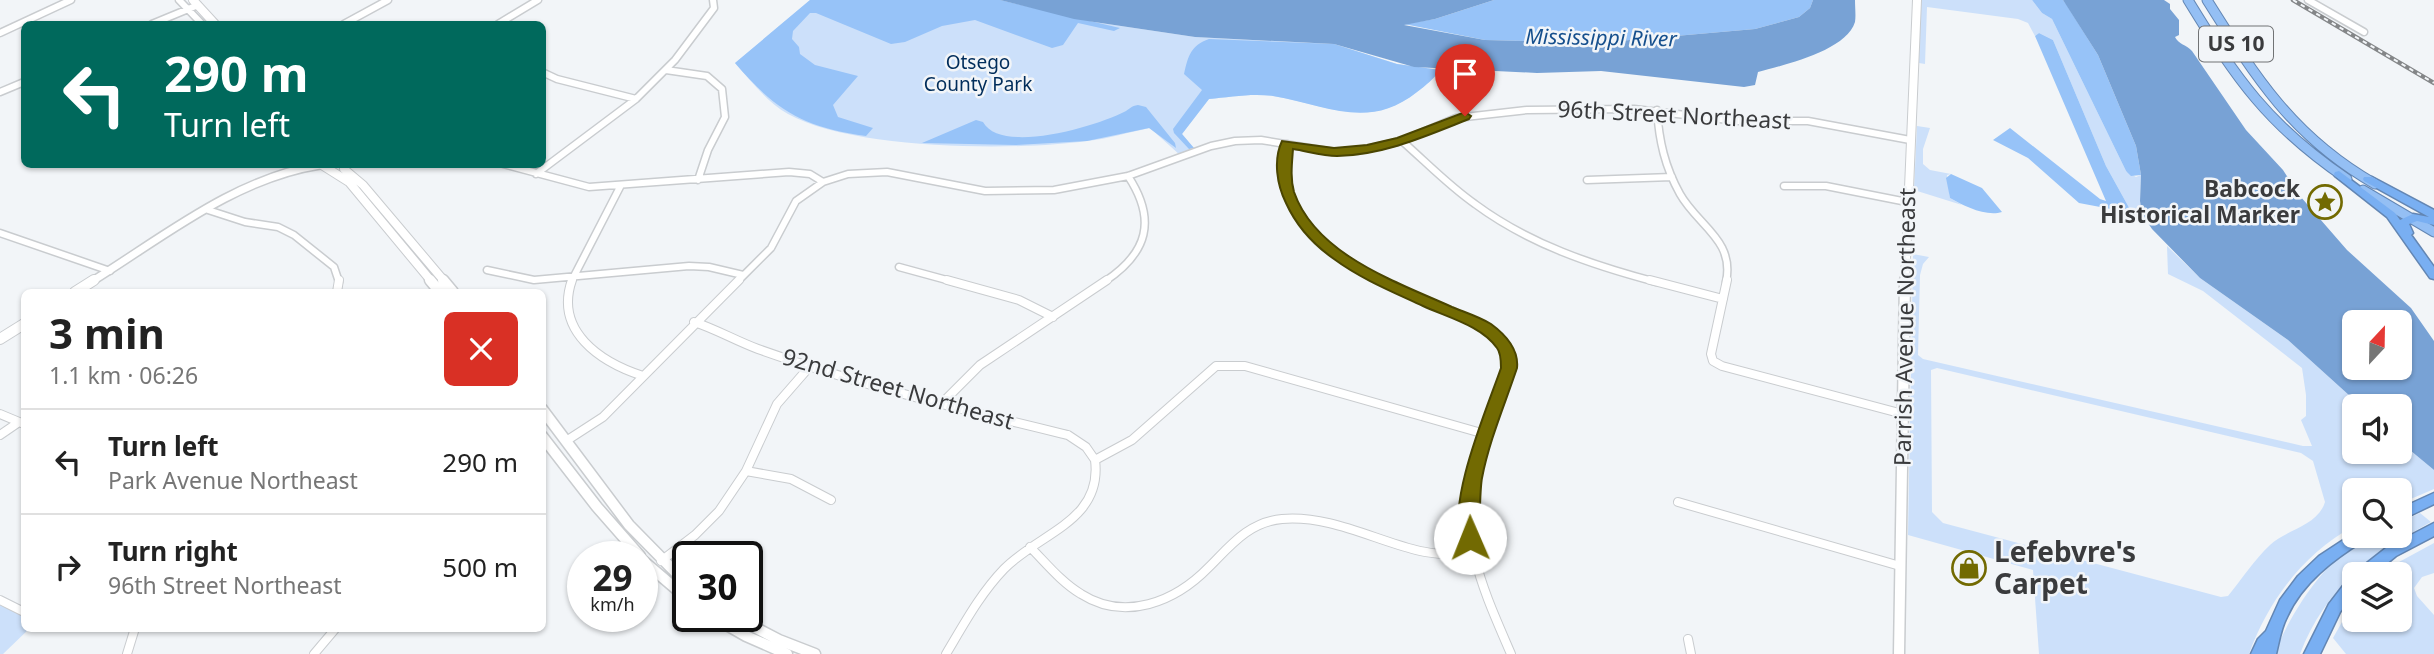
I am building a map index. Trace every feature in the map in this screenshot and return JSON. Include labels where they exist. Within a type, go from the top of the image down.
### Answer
[{"type":"highway","name":"US 10","points":[[2188,0],[2231,68],[2260,107],[2293,139],[2339,174],[2434,232]]},
{"type":"highway","name":"US 10","points":[[2207,0],[2276,104],[2317,145],[2351,172],[2368,179]]},
{"type":"highway","points":[[2339,174],[2386,211],[2434,275]]},
{"type":"highway","points":[[2368,179],[2434,219]]},
{"type":"highway","points":[[2410,240],[2403,223],[2410,219],[2434,219]]},
{"type":"highway","points":[[2412,509],[2434,498]]},
{"type":"highway","points":[[2378,562],[2391,552],[2434,529]]},
{"type":"highway","points":[[2269,654],[2278,618],[2298,587],[2318,565],[2343,548]]},
{"type":"highway","points":[[2313,654],[2318,637],[2342,598]]},
{"type":"highway","points":[[2259,654],[2263,644],[2276,632]]},
{"type":"main road","name":"Parrish Avenue Northeast","points":[[1899,654],[1907,202],[1917,0]]},
{"type":"main road","points":[[196,3],[212,21]]},
{"type":"main road","points":[[325,168],[349,182],[438,289]]},
{"type":"main road","points":[[344,168],[363,185],[450,289]]},
{"type":"main road","points":[[546,414],[661,561],[672,571]]},
{"type":"main road","points":[[547,446],[567,443]]},
{"type":"main road","points":[[547,446],[626,541]]},
{"type":"main road","points":[[658,573],[672,586]]},
{"type":"main road","points":[[739,632],[787,654]]},
{"type":"main road","points":[[763,632],[815,654]]},
{"type":"street","points":[[26,21],[71,0]]},
{"type":"street","points":[[179,0],[199,21]]},
{"type":"street","points":[[350,21],[388,0]]},
{"type":"street","points":[[503,21],[538,0]]},
{"type":"street","points":[[2309,0],[2364,32]]},
{"type":"street","points":[[546,167],[636,100],[666,71],[714,8],[714,1]]},
{"type":"street","points":[[159,21],[196,3]]},
{"type":"street","points":[[0,33],[21,23]]},
{"type":"street","points":[[666,71],[701,74],[717,82],[722,89],[726,110],[698,180]]},
{"type":"street","points":[[546,74],[636,100]]},
{"type":"street","points":[[0,92],[21,83]]},
{"type":"street","points":[[1657,110],[1659,150],[1690,210],[1720,243],[1728,258],[1730,267],[1711,354],[1713,361],[1722,366],[1903,414]]},
{"type":"street","name":"96th Street Northeast","points":[[567,443],[603,417],[775,242],[792,204],[806,192],[848,174],[880,172],[973,190],[1033,192],[1083,186],[1128,176],[1221,143],[1253,139],[1334,152],[1349,151],[1402,141],[1456,118],[1495,112],[1657,110],[1737,121],[1820,122],[1910,140]]},
{"type":"street","points":[[1402,141],[1475,205],[1550,247],[1612,270],[1723,299]]},
{"type":"street","points":[[1287,144],[1284,171],[1287,191],[1303,220],[1324,244],[1372,276],[1484,327],[1505,345],[1510,360],[1509,368],[1485,434],[1470,497],[1469,532],[1474,556],[1511,654]]},
{"type":"street","points":[[80,289],[208,210],[242,191],[294,168]]},
{"type":"street","points":[[289,171],[304,168]]},
{"type":"street","points":[[516,168],[589,187],[620,187],[798,172],[815,176],[823,183]]},
{"type":"street","points":[[536,174],[544,168]]},
{"type":"street","points":[[940,405],[980,365],[1121,270],[1140,246],[1147,228],[1146,206],[1128,176]]},
{"type":"street","points":[[1587,180],[1672,177]]},
{"type":"street","points":[[1784,186],[1830,187],[1907,202]]},
{"type":"street","points":[[620,187],[607,216],[586,247],[574,277],[566,312],[568,320],[604,361],[643,376]]},
{"type":"street","points":[[208,210],[245,222],[278,227],[291,233],[334,267],[340,281],[338,289]]},
{"type":"street","points":[[0,233],[110,271]]},
{"type":"street","points":[[487,270],[524,279],[699,266],[743,275]]},
{"type":"street","points":[[899,267],[1020,300],[1053,317]]},
{"type":"street","name":"92nd Street Northeast","points":[[694,322],[719,330],[756,348],[940,405],[1068,435],[1086,447],[1095,460]]},
{"type":"street","points":[[0,339],[21,326]]},
{"type":"street","points":[[946,654],[989,585],[1030,547],[1070,521],[1090,500],[1097,487],[1095,460],[1132,440],[1211,368],[1226,364],[1245,366],[1485,434]]},
{"type":"street","points":[[661,561],[708,522],[746,471],[777,404],[811,365]]},
{"type":"street","points":[[0,414],[21,423]]},
{"type":"street","points":[[0,435],[21,424]]},
{"type":"street","points":[[746,471],[791,479],[831,500]]},
{"type":"street","points":[[1678,502],[1900,566]]},
{"type":"street","points":[[1030,547],[1081,594],[1097,602],[1129,608],[1140,608],[1172,598],[1191,585],[1237,536],[1256,525],[1280,519],[1307,519],[1429,553],[1474,556]]},
{"type":"street","points":[[0,600],[21,610]]},
{"type":"street","points":[[127,654],[134,632]]},
{"type":"street","points":[[314,654],[333,632]]},
{"type":"street","points":[[1689,639],[1692,654]]},
{"type":"green space","name":"Otsego County Park","points":[[810,0],[1000,0],[1074,19],[1195,37],[1334,44],[1397,64],[1440,70],[1417,92],[1381,110],[1347,112],[1265,95],[1209,99],[1182,134],[1195,150],[1180,155],[1150,128],[1103,139],[1019,146],[934,145],[892,141],[817,126],[788,114],[766,97],[735,63]]},
{"type":"green space","points":[[1920,0],[2032,0],[2042,13],[2052,19],[2126,171],[2136,177],[2141,175],[2142,214],[2132,213],[2106,166],[2053,40],[2039,33],[2035,36],[2028,23],[2018,19],[1927,7],[1925,64],[1919,63]]},
{"type":"green space","points":[[1917,126],[1930,128],[1923,149],[1923,164],[1930,170],[1951,174],[1947,175],[1950,198],[1962,205],[1914,190]]},
{"type":"green space","points":[[2167,246],[2200,278],[2288,340],[2348,394],[2342,394],[2342,464],[2412,464],[2412,452],[2434,470],[2434,489],[2412,498],[2412,478],[2342,478],[2342,533],[2319,550],[2290,580],[2266,615],[2249,654],[2039,654],[2033,570],[1908,535],[1913,254],[1929,257],[1923,264],[1920,275],[1918,355],[1923,359],[2312,446],[2301,420],[2306,416],[2302,368],[2203,291],[2168,274]],"holes":[[[1937,368],[2301,453],[2313,461],[2325,502],[2321,510],[2316,517],[2270,545],[2228,596],[2221,597],[1943,523],[1932,512],[1931,370]]]},
{"type":"green space","points":[[2420,513],[2431,522],[2412,533],[2412,517]]},
{"type":"green space","points":[[2434,543],[2434,573],[2422,577],[2414,588],[2417,596],[2434,615],[2434,654],[2346,654],[2333,638],[2342,622],[2342,632],[2412,632],[2412,562],[2399,562]]},
{"type":"green space","points":[[2351,548],[2388,548],[2369,562],[2342,562],[2342,587],[2323,610],[2300,654],[2274,654],[2301,603],[2341,555]]},
{"type":"green space","points":[[0,605],[21,615],[21,632],[26,632],[0,654]]},
{"type":"shaded area","points":[[810,0],[1000,0],[1120,28],[1114,31],[1078,23],[1063,45],[1052,48],[975,20],[942,26],[905,42],[891,44],[816,13],[810,13],[793,31],[792,39],[799,47],[800,54],[815,65],[858,76],[833,105],[838,117],[873,128],[866,136],[825,128],[792,114],[764,93],[735,63]]},
{"type":"shaded area","points":[[1000,0],[1494,0],[1435,19],[1404,25],[1485,40],[1596,43],[1755,29],[1799,17],[1810,8],[1813,0],[1855,0],[1855,22],[1840,41],[1827,49],[1758,72],[1755,85],[1744,87],[1601,71],[1537,73],[1414,67],[1334,44],[1195,37],[1074,19]]},
{"type":"shaded area","points":[[1494,0],[1813,0],[1810,8],[1799,17],[1755,29],[1596,43],[1485,40],[1404,24],[1435,19]]},
{"type":"shaded area","points":[[2032,0],[2063,0],[2098,55],[2136,146],[2141,175],[2131,176],[2126,171],[2052,19],[2042,13]]},
{"type":"shaded area","points":[[2063,0],[2164,0],[2170,4],[2170,9],[2179,20],[2179,35],[2176,39],[2192,51],[2246,130],[2283,170],[2300,196],[2347,250],[2411,308],[2434,341],[2434,470],[2412,452],[2412,394],[2348,394],[2288,340],[2200,278],[2152,229],[2142,214],[2141,175],[2136,146],[2098,55]]},
{"type":"shaded area","points":[[2039,33],[2053,40],[2106,166],[2132,213],[2079,203],[2028,158],[1993,140],[2010,128],[2106,201],[2035,36]]},
{"type":"shaded area","points":[[1209,39],[1334,44],[1397,64],[1440,70],[1427,84],[1399,104],[1364,113],[1329,109],[1265,95],[1209,99],[1182,134],[1194,148],[1189,149],[1173,129],[1202,90],[1184,74],[1191,52],[1198,44]]},
{"type":"shaded area","points":[[1138,105],[1146,107],[1175,143],[1176,148],[1149,128],[1087,141],[1016,145],[922,143],[976,120],[983,122],[993,132],[1009,136],[1050,135],[1111,118]]},
{"type":"shaded area","points":[[1951,174],[1982,188],[2002,212],[1982,212],[1950,198],[1946,178]]},
{"type":"railway","points":[[2293,0],[2434,83]]},
{"type":"place","name":"Babcock Historical Marker","points":[[2325,202]]},
{"type":"place","name":"Lefebvre's Carpet","points":[[1969,568]]},
{"type":"route","points":[[1465,116],[1402,141],[1367,149],[1334,152],[1287,144],[1284,171],[1287,191],[1297,211],[1314,234],[1338,256],[1388,284],[1484,327],[1505,345],[1510,360],[1509,368],[1473,477],[1468,514],[1470,538]]},
{"type":"water label","name":"Mississippi River","points":[[1601,38]]}]
